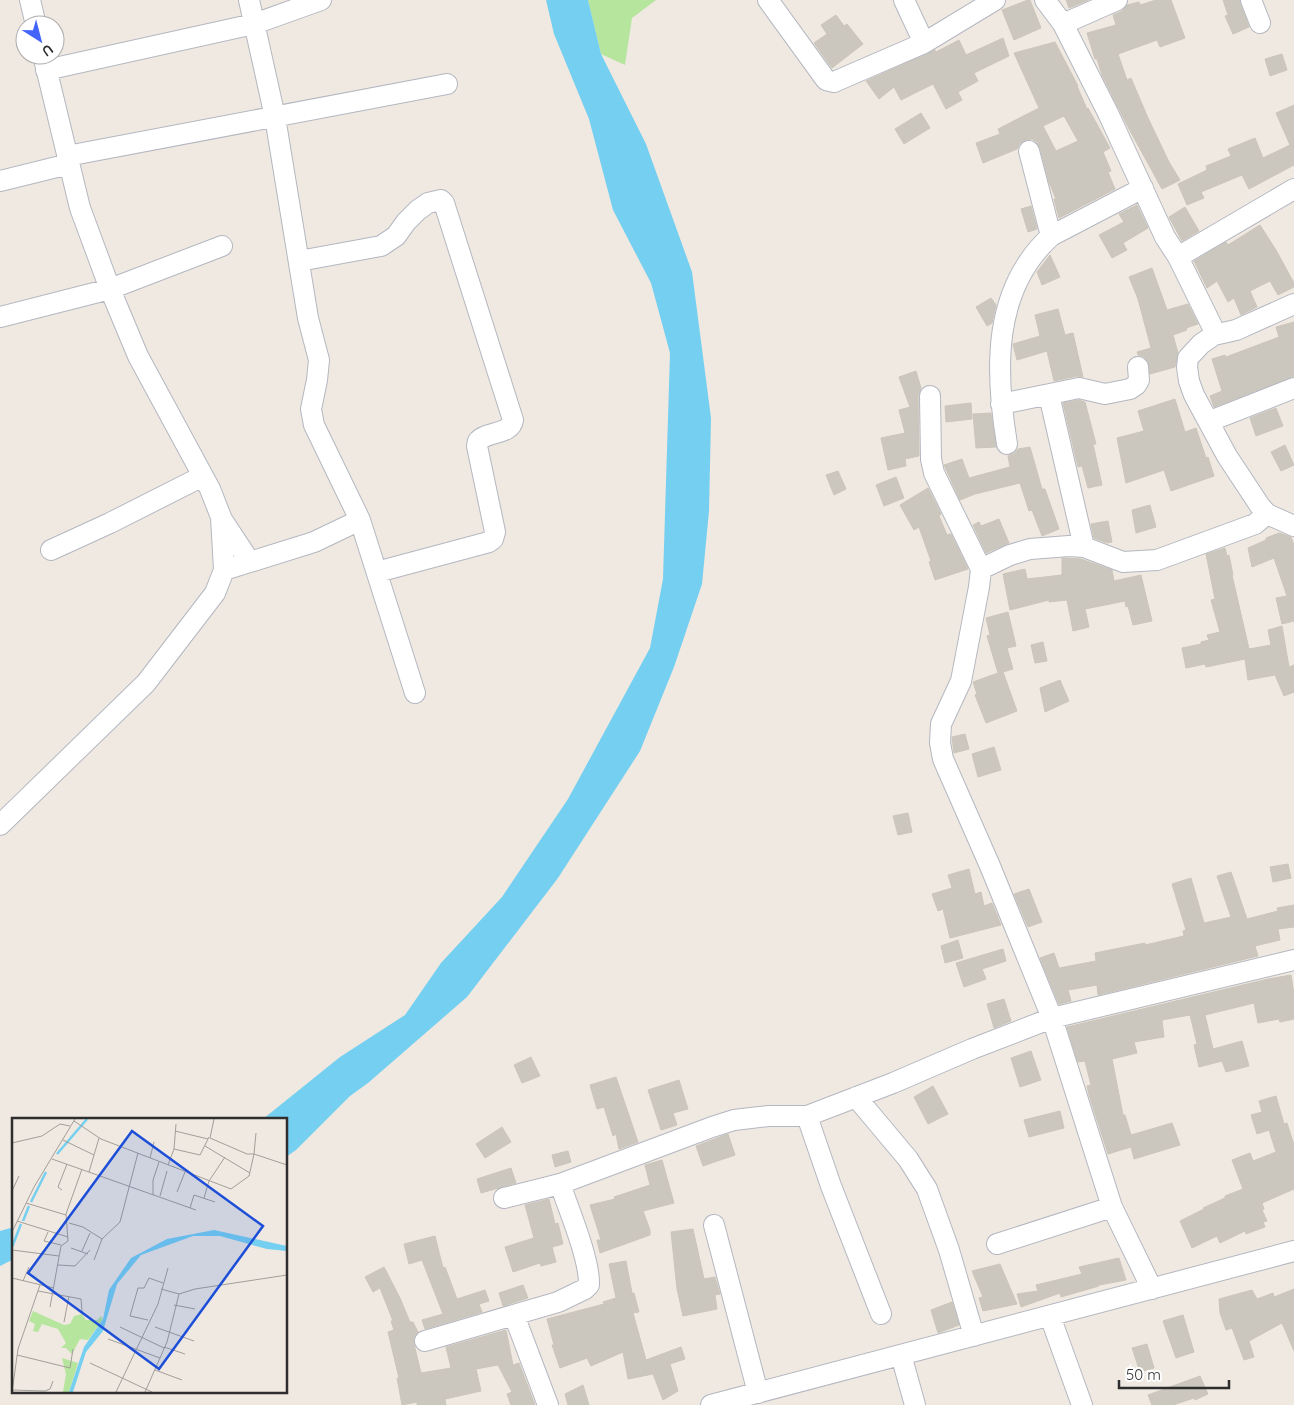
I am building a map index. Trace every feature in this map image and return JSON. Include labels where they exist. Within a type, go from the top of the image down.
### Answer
[{"type":"street","points":[[30,0],[34,15]]},
{"type":"street","points":[[249,0],[274,117],[308,318],[319,360],[311,409],[314,425],[360,520],[415,693]]},
{"type":"street","points":[[65,59],[254,24],[322,0]]},
{"type":"street","points":[[768,0],[826,80],[834,82],[924,43],[995,0]]},
{"type":"street","points":[[904,0],[924,43]]},
{"type":"street","points":[[1045,0],[1063,24],[1108,114],[1165,237],[1178,257],[1207,313],[1214,335]]},
{"type":"street","points":[[1063,24],[1116,0]]},
{"type":"street","points":[[1251,0],[1260,23]]},
{"type":"street","points":[[44,65],[80,208],[110,289],[138,356],[210,489],[221,517],[250,562]]},
{"type":"street","points":[[0,181],[68,160],[274,117],[447,84]]},
{"type":"street","points":[[1029,151],[1052,236]]},
{"type":"street","points":[[1007,444],[1001,404],[999,360],[1003,327],[1012,291],[1024,267],[1040,247],[1052,236],[1143,188]]},
{"type":"street","points":[[1178,257],[1294,188]]},
{"type":"street","points":[[299,261],[381,246],[396,236],[418,210],[428,203],[440,200],[444,203],[458,244],[513,420],[509,429],[486,435],[478,441],[477,446],[495,532],[493,539],[489,542],[377,572]]},
{"type":"street","points":[[0,317],[110,289],[222,246]]},
{"type":"street","points":[[1294,304],[1236,330],[1214,335],[1194,350],[1188,358],[1187,367],[1194,395],[1210,421],[1227,456],[1260,506],[1267,514],[1294,526]]},
{"type":"street","points":[[1001,404],[1079,388],[1104,394],[1130,389],[1139,380],[1138,368]]},
{"type":"street","points":[[1210,421],[1294,388]]},
{"type":"street","points":[[1049,395],[1084,547]]},
{"type":"street","points":[[930,396],[931,459],[934,473],[981,569],[961,681],[941,724],[940,744],[943,759],[990,866],[1052,1018],[1112,1207],[1152,1289]]},
{"type":"street","points":[[51,550],[110,523],[203,476]]},
{"type":"street","points":[[981,569],[1010,555],[1030,549],[1069,546],[1084,547],[1123,562],[1157,560],[1255,524],[1267,514]]},
{"type":"street","points":[[0,825],[146,683],[215,593],[224,570],[221,517]]},
{"type":"street","points":[[224,570],[314,542],[360,520]]},
{"type":"street","points":[[504,1198],[560,1184],[734,1120],[769,1116],[807,1116],[1052,1018],[1294,960]]},
{"type":"street","points":[[856,1097],[908,1160],[927,1189],[949,1250],[974,1336]]},
{"type":"street","points":[[807,1116],[831,1186],[881,1314]]},
{"type":"street","points":[[425,1341],[558,1302],[585,1289],[589,1285],[589,1276],[582,1250],[560,1184]]},
{"type":"street","points":[[997,1244],[1112,1207]]},
{"type":"street","points":[[714,1225],[758,1393]]},
{"type":"street","points":[[711,1405],[1294,1251]]},
{"type":"street","points":[[514,1315],[548,1405]]},
{"type":"street","points":[[1050,1316],[1082,1405]]},
{"type":"street","points":[[901,1355],[915,1405]]},
{"type":"green space","points":[[588,0],[656,0],[632,18],[625,65],[601,54]]},
{"type":"water","points":[[546,0],[588,0],[601,54],[646,144],[692,272],[711,418],[709,511],[702,584],[674,667],[640,751],[558,878],[467,997],[368,1083],[350,1096],[296,1150],[288,1156],[288,1118],[264,1118],[340,1057],[405,1015],[441,963],[502,897],[568,799],[650,648],[663,579],[670,353],[651,283],[613,210],[589,119],[554,34]]},
{"type":"water","points":[[12,1228],[12,1260],[0,1266],[0,1231]]},
{"type":"building","points":[[1030,0],[1041,28],[1014,40],[1002,10]]},
{"type":"building","points":[[1066,0],[1088,0],[1069,8]]},
{"type":"building","points":[[1156,0],[1171,0],[1185,38],[1160,47],[1157,40],[1118,54],[1127,80],[1131,78],[1169,162],[1180,180],[1162,189],[1102,75],[1087,33],[1116,25],[1113,15],[1122,11],[1127,5],[1139,2],[1140,5]]},
{"type":"building","points":[[1223,0],[1239,0],[1249,27],[1233,34],[1225,16],[1228,15]]},
{"type":"building","points":[[836,15],[844,26],[847,24],[863,44],[832,68],[814,43],[827,34],[821,25]]},
{"type":"building","points":[[1003,38],[1009,56],[974,73],[978,81],[958,92],[962,100],[946,109],[933,84],[901,100],[894,87],[879,99],[866,81],[935,50],[936,52],[959,40],[966,55]]},
{"type":"building","points":[[1055,42],[1078,86],[1087,109],[1110,148],[1103,152],[1111,171],[1108,172],[1115,189],[1059,218],[1054,199],[1056,199],[1037,142],[1032,139],[1026,140],[1020,143],[1017,149],[983,163],[976,143],[1000,134],[998,129],[1039,108],[1014,53]],"holes":[[[1064,116],[1078,141],[1056,151],[1043,126]]]},
{"type":"building","points":[[1282,54],[1287,70],[1270,76],[1265,59]]},
{"type":"building","points":[[1294,105],[1294,165],[1249,189],[1242,175],[1201,192],[1204,198],[1187,205],[1178,184],[1207,170],[1206,166],[1231,156],[1228,149],[1255,138],[1263,158],[1290,145],[1276,113]]},
{"type":"building","points":[[921,113],[930,128],[904,144],[895,129]]},
{"type":"building","points":[[1137,205],[1148,228],[1123,243],[1127,250],[1112,258],[1099,235],[1124,222],[1119,214]]},
{"type":"building","points":[[1031,206],[1037,229],[1028,232],[1021,209]]},
{"type":"building","points":[[1185,207],[1199,231],[1182,241],[1169,217]]},
{"type":"building","points":[[1260,225],[1276,250],[1294,283],[1294,287],[1278,295],[1270,281],[1250,291],[1257,307],[1241,315],[1234,298],[1228,302],[1217,281],[1207,288],[1194,261],[1226,242],[1228,245]]},
{"type":"building","points":[[1050,255],[1060,277],[1042,285],[1037,272]]},
{"type":"building","points":[[1152,268],[1167,310],[1188,304],[1198,324],[1173,335],[1178,353],[1175,367],[1150,374],[1148,361],[1138,355],[1137,352],[1151,348],[1138,299],[1129,277]]},
{"type":"building","points":[[991,298],[996,305],[992,323],[987,326],[976,307]]},
{"type":"building","points":[[1058,309],[1065,335],[1073,333],[1083,377],[1077,376],[1054,381],[1047,351],[1017,360],[1013,344],[1040,336],[1035,315]]},
{"type":"building","points":[[1294,322],[1294,376],[1214,407],[1210,396],[1222,391],[1212,359],[1225,355],[1226,357],[1279,337],[1276,327]]},
{"type":"building","points":[[916,371],[921,388],[918,396],[919,456],[905,459],[906,466],[888,470],[881,438],[905,433],[899,410],[910,407],[899,377]]},
{"type":"building","points":[[1175,399],[1185,432],[1196,428],[1214,476],[1171,491],[1164,470],[1126,483],[1117,438],[1144,431],[1138,411]]},
{"type":"building","points":[[1079,400],[1085,402],[1096,444],[1093,444],[1102,485],[1088,488],[1082,466],[1078,467],[1063,403]]},
{"type":"building","points":[[971,403],[972,419],[946,422],[945,406]]},
{"type":"building","points":[[1276,408],[1283,426],[1256,436],[1250,418]]},
{"type":"building","points":[[991,413],[996,447],[976,448],[973,414]]},
{"type":"building","points":[[1285,445],[1294,465],[1281,471],[1271,452]]},
{"type":"building","points":[[1030,447],[1042,489],[1045,489],[1059,529],[1042,536],[1032,510],[1029,511],[1020,483],[975,494],[960,500],[944,465],[962,459],[969,478],[1010,467],[1008,456],[1014,454],[1018,449]]},
{"type":"building","points":[[838,471],[846,489],[834,495],[826,475]]},
{"type":"building","points":[[896,477],[904,498],[884,506],[876,485]]},
{"type":"building","points":[[928,488],[941,514],[939,516],[947,535],[951,534],[968,569],[935,580],[929,562],[931,561],[919,527],[914,530],[900,505]]},
{"type":"building","points":[[1150,505],[1156,527],[1136,533],[1132,510]]},
{"type":"building","points":[[999,519],[1009,543],[986,553],[973,525],[979,522],[981,526]]},
{"type":"building","points":[[1108,521],[1112,542],[1107,543],[1094,538],[1091,524]]},
{"type":"building","points":[[1279,533],[1291,537],[1294,545],[1294,621],[1282,624],[1276,598],[1287,596],[1274,558],[1252,567],[1248,548]]},
{"type":"building","points":[[1225,548],[1227,556],[1229,555],[1249,649],[1271,645],[1268,630],[1282,626],[1289,667],[1294,665],[1294,692],[1284,696],[1275,675],[1248,680],[1245,659],[1206,667],[1205,664],[1186,668],[1182,648],[1201,644],[1201,642],[1209,640],[1207,635],[1220,632],[1211,600],[1215,599],[1206,554]]},
{"type":"building","points":[[1062,558],[1081,559],[1112,570],[1114,581],[1141,575],[1152,621],[1133,625],[1125,601],[1085,609],[1089,627],[1073,631],[1067,600],[1049,602],[1049,600],[1010,610],[1003,574],[1025,569],[1027,579],[1062,575]]},
{"type":"building","points":[[1008,612],[1016,646],[1007,648],[1013,669],[1003,672],[1017,711],[986,723],[975,695],[977,694],[973,682],[998,673],[987,636],[990,635],[986,618]]},
{"type":"building","points":[[1043,642],[1047,661],[1035,663],[1031,645]]},
{"type":"building","points":[[1060,680],[1069,701],[1045,712],[1040,688]]},
{"type":"building","points":[[965,734],[969,749],[954,753],[952,737]]},
{"type":"building","points":[[994,747],[1001,770],[978,777],[972,754]]},
{"type":"building","points":[[908,813],[912,832],[898,835],[893,816]]},
{"type":"building","points":[[1288,864],[1291,878],[1273,882],[1270,867]]},
{"type":"building","points":[[969,869],[975,894],[981,892],[984,906],[992,903],[1001,925],[950,938],[943,909],[938,911],[932,894],[952,888],[948,875]]},
{"type":"building","points":[[1231,872],[1247,919],[1278,911],[1277,908],[1294,905],[1294,927],[1278,929],[1280,940],[1255,946],[1258,956],[1098,995],[1097,985],[1068,990],[1071,1001],[1059,1004],[1040,958],[1054,953],[1059,968],[1096,961],[1095,953],[1145,943],[1145,945],[1184,936],[1183,931],[1186,930],[1172,884],[1191,878],[1204,923],[1231,917],[1217,876]]},
{"type":"building","points":[[1029,889],[1042,922],[1028,927],[1014,894]]},
{"type":"building","points":[[958,940],[963,958],[945,963],[941,946]]},
{"type":"building","points":[[1003,949],[1006,961],[982,969],[986,979],[964,987],[956,963]]},
{"type":"building","points":[[1291,975],[1294,994],[1294,1019],[1280,1022],[1279,1019],[1258,1023],[1254,1003],[1205,1015],[1213,1049],[1242,1041],[1249,1066],[1226,1072],[1222,1061],[1199,1067],[1194,1045],[1197,1044],[1190,1015],[1162,1020],[1164,1037],[1134,1042],[1137,1053],[1112,1059],[1123,1115],[1125,1115],[1131,1135],[1172,1123],[1180,1145],[1134,1159],[1131,1147],[1108,1154],[1089,1095],[1087,1086],[1091,1085],[1085,1061],[1078,1062],[1067,1027]]},
{"type":"building","points":[[1004,999],[1011,1021],[994,1028],[987,1004]]},
{"type":"building","points":[[1031,1051],[1041,1080],[1020,1087],[1011,1058]]},
{"type":"building","points":[[531,1057],[540,1076],[522,1083],[514,1065]]},
{"type":"building","points":[[616,1077],[638,1142],[619,1149],[616,1134],[613,1136],[604,1107],[597,1109],[590,1085]]},
{"type":"building","points":[[679,1080],[688,1109],[673,1113],[677,1125],[661,1130],[648,1090]]},
{"type":"building","points":[[933,1086],[948,1114],[928,1124],[914,1097]]},
{"type":"building","points":[[1276,1096],[1284,1124],[1287,1123],[1294,1145],[1294,1189],[1262,1203],[1264,1209],[1262,1210],[1267,1221],[1263,1222],[1265,1227],[1246,1234],[1245,1231],[1220,1243],[1217,1236],[1192,1248],[1180,1221],[1225,1198],[1225,1196],[1243,1189],[1232,1160],[1250,1153],[1253,1161],[1276,1152],[1269,1130],[1257,1134],[1251,1115],[1262,1112],[1259,1101]]},
{"type":"building","points":[[1060,1111],[1064,1128],[1029,1137],[1024,1120]]},
{"type":"building","points":[[502,1127],[511,1142],[485,1158],[476,1144]]},
{"type":"building","points":[[728,1134],[735,1155],[703,1166],[696,1146]]},
{"type":"building","points":[[568,1151],[571,1162],[555,1167],[552,1155]]},
{"type":"building","points":[[662,1160],[674,1203],[643,1211],[650,1235],[600,1253],[597,1240],[601,1240],[590,1205],[615,1199],[614,1197],[650,1185],[645,1165]]},
{"type":"building","points":[[511,1168],[516,1183],[481,1193],[477,1179]]},
{"type":"building","points":[[549,1199],[555,1224],[558,1223],[563,1244],[552,1247],[556,1262],[541,1266],[540,1263],[513,1272],[505,1247],[534,1238],[525,1205]]},
{"type":"building","points":[[693,1229],[704,1279],[715,1277],[720,1294],[715,1295],[717,1309],[683,1316],[677,1289],[671,1232]]},
{"type":"building","points":[[435,1236],[443,1268],[445,1267],[457,1299],[485,1290],[489,1301],[479,1304],[482,1312],[425,1329],[422,1320],[443,1314],[422,1260],[409,1264],[404,1244]]},
{"type":"building","points":[[1119,1258],[1126,1280],[1099,1285],[1061,1297],[1060,1293],[1021,1307],[1017,1294],[1038,1291],[1036,1285],[1082,1274],[1079,1267]]},
{"type":"building","points":[[626,1261],[632,1293],[634,1293],[639,1312],[633,1313],[646,1360],[681,1347],[685,1359],[670,1364],[678,1391],[663,1400],[653,1374],[628,1379],[623,1352],[591,1366],[587,1358],[560,1368],[552,1345],[554,1345],[547,1319],[604,1304],[603,1302],[616,1298],[609,1264]]},
{"type":"building","points":[[1000,1264],[1017,1304],[983,1311],[979,1298],[983,1297],[972,1271]]},
{"type":"building","points":[[384,1267],[410,1322],[413,1322],[418,1332],[414,1338],[414,1344],[421,1373],[451,1368],[446,1347],[506,1330],[513,1365],[519,1363],[535,1405],[511,1405],[507,1394],[512,1392],[498,1365],[476,1369],[481,1391],[445,1399],[446,1405],[417,1405],[417,1402],[402,1405],[397,1378],[399,1378],[388,1332],[394,1330],[391,1321],[393,1321],[380,1288],[373,1292],[365,1277]]},
{"type":"building","points":[[523,1285],[528,1298],[503,1306],[499,1293]]},
{"type":"building","points":[[1294,1289],[1294,1351],[1282,1323],[1249,1341],[1254,1357],[1244,1360],[1232,1328],[1226,1330],[1220,1313],[1219,1299],[1252,1290],[1257,1299],[1273,1293],[1274,1297]]},
{"type":"building","points":[[952,1302],[959,1325],[938,1333],[931,1310]]},
{"type":"building","points":[[1183,1315],[1194,1352],[1176,1358],[1163,1321]]},
{"type":"building","points":[[1147,1344],[1154,1368],[1140,1372],[1132,1348]]},
{"type":"building","points":[[1200,1376],[1208,1394],[1195,1400],[1194,1398],[1173,1405],[1152,1405],[1148,1395]]},
{"type":"building","points":[[583,1385],[589,1405],[568,1405],[565,1394]]}]
